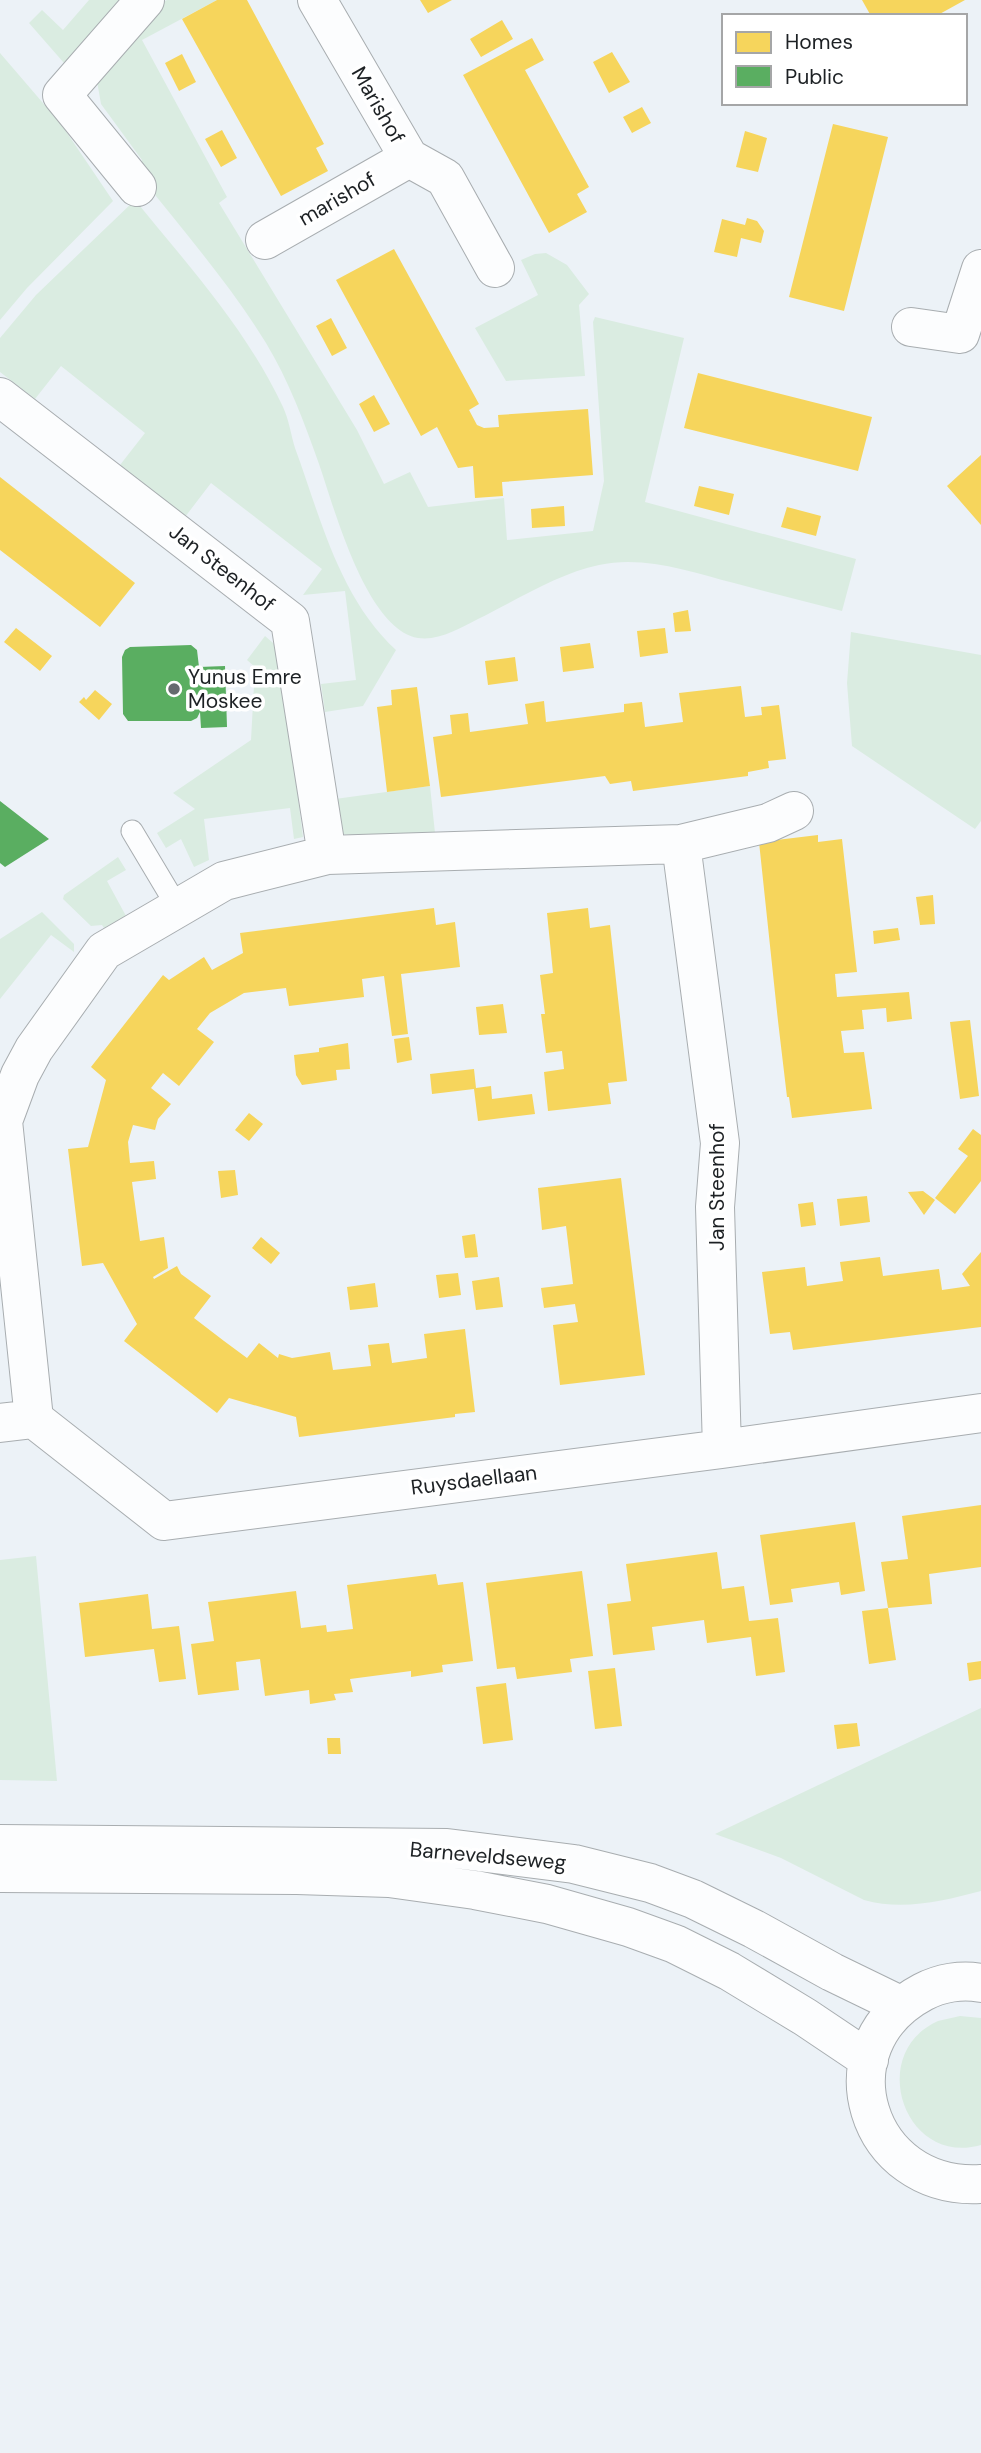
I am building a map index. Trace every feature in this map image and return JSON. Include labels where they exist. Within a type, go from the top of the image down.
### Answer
[{"type":"street","points":[[137,187],[62,95],[145,0]]},
{"type":"street","name":"Marishof","points":[[317,0],[409,158],[445,178],[495,268]]},
{"type":"street","name":"marishof","points":[[265,240],[409,158]]},
{"type":"street","points":[[911,327],[960,334],[981,269]]},
{"type":"street","name":"Jan Steenhof","points":[[0,397],[290,621],[327,855]]},
{"type":"street","points":[[17,1421],[1,1122],[34,1049],[104,951],[224,881],[327,855],[681,844],[768,823],[794,811]]},
{"type":"street","name":"Jan Steenhof","points":[[681,844],[720,1143],[715,1207],[722,1449]]},
{"type":"street","name":"Ruysdaellaan","points":[[17,1421],[164,1521],[981,1413]]},
{"type":"street","name":"Barneveldseweg","points":[[0,1844],[447,1848],[574,1864],[650,1883],[693,1899],[902,2006]]},
{"type":"street","name":"Barneveldseweg","points":[[0,1873],[388,1878],[475,1890],[547,1904],[628,1927],[675,1944],[729,1970],[869,2060]]},
{"type":"street","points":[[981,1983],[952,1982],[930,1989],[902,2006],[880,2031],[866,2075],[867,2098],[873,2120],[883,2140],[898,2158],[938,2181],[960,2185],[981,2184]]},
{"type":"lane","points":[[132,831],[178,908]]},
{"type":"green space","points":[[89,0],[119,0],[69,61],[64,63],[29,23],[42,10],[63,30]]},
{"type":"green space","points":[[167,0],[217,0],[142,40],[227,197],[219,203],[357,430],[384,484],[410,472],[428,507],[504,498],[507,540],[593,531],[604,481],[593,322],[595,317],[684,338],[645,502],[856,559],[842,611],[667,566],[616,562],[568,574],[441,636],[418,638],[399,630],[383,613],[355,564],[302,417],[274,357],[222,279],[141,177],[142,160],[101,104],[97,81]]},
{"type":"green space","points":[[0,53],[61,124],[113,201],[27,288],[0,320]]},
{"type":"green space","points":[[135,200],[196,274],[252,351],[285,412],[323,529],[346,582],[376,629],[396,650],[363,706],[325,712],[321,684],[356,680],[345,591],[303,595],[322,569],[211,483],[185,517],[120,465],[145,433],[61,366],[35,399],[0,372],[0,338],[36,295]]},
{"type":"green space","points":[[546,253],[567,265],[589,294],[579,305],[585,376],[506,381],[475,328],[538,295],[521,260]]},
{"type":"green space","points":[[851,632],[981,655],[981,821],[975,829],[852,746],[847,683]]},
{"type":"green space","points":[[265,636],[279,648],[303,837],[294,839],[290,808],[204,819],[209,860],[194,867],[181,839],[166,848],[157,833],[195,809],[173,793],[251,740],[255,667],[247,660]]},
{"type":"green space","points":[[430,786],[435,833],[418,841],[341,834],[335,799]]},
{"type":"green space","points":[[118,857],[126,870],[107,881],[126,916],[104,928],[102,925],[91,926],[63,899],[64,895]]},
{"type":"green space","points":[[42,912],[74,944],[74,952],[51,935],[0,999],[0,939]]},
{"type":"green space","points":[[36,1556],[57,1781],[0,1780],[0,1560]]},
{"type":"green space","points":[[981,1708],[981,1891],[908,1905],[864,1900],[781,1858],[715,1834]]},
{"type":"green space","points":[[960,2016],[981,2018],[981,2145],[954,2147],[932,2139],[915,2124],[904,2103],[900,2080],[904,2057],[916,2036],[938,2021]]},
{"type":"building: Homes","points":[[217,0],[247,0],[324,144],[316,148],[328,171],[281,196],[182,19]]},
{"type":"building: Homes","points":[[420,0],[452,0],[428,13]]},
{"type":"building: Homes","points":[[862,0],[965,0],[940,14],[870,14]]},
{"type":"building: Homes","points":[[502,20],[513,39],[481,57],[470,39]]},
{"type":"building: Homes","points":[[532,38],[544,60],[525,70],[589,187],[577,194],[587,212],[549,233],[463,75]]},
{"type":"building: Homes","points":[[612,52],[630,82],[609,93],[593,62]]},
{"type":"building: Homes","points":[[182,54],[196,82],[179,91],[165,63]]},
{"type":"building: Homes","points":[[642,107],[651,123],[632,133],[623,117]]},
{"type":"building: Homes","points":[[833,124],[888,137],[844,311],[789,297]]},
{"type":"building: Homes","points":[[222,130],[237,158],[221,167],[205,139]]},
{"type":"building: Homes","points":[[745,131],[767,138],[758,172],[736,167]]},
{"type":"building: Homes","points":[[747,218],[757,221],[764,231],[761,243],[741,238],[737,257],[714,252],[722,219],[745,225]]},
{"type":"building: Homes","points":[[394,249],[479,404],[469,410],[477,425],[484,428],[499,427],[498,415],[588,409],[593,475],[502,482],[503,496],[475,498],[473,466],[458,468],[437,427],[421,436],[336,280]]},
{"type":"building: Homes","points":[[331,318],[347,348],[332,356],[316,326]]},
{"type":"building: Homes","points":[[698,373],[872,417],[858,471],[684,428]]},
{"type":"building: Homes","points":[[374,395],[390,424],[374,432],[359,404]]},
{"type":"building: Homes","points":[[981,455],[981,525],[947,486]]},
{"type":"building: Homes","points":[[0,477],[135,583],[100,627],[0,550]]},
{"type":"building: Homes","points":[[699,486],[734,494],[729,515],[694,506]]},
{"type":"building: Homes","points":[[564,506],[565,526],[532,528],[531,509]]},
{"type":"building: Homes","points":[[787,507],[821,516],[816,536],[781,527]]},
{"type":"building: Homes","points":[[688,610],[691,631],[675,632],[673,613]]},
{"type":"building: Homes","points":[[16,628],[52,656],[40,671],[4,642]]},
{"type":"building: Homes","points":[[665,628],[668,653],[640,657],[637,631]]},
{"type":"building: Homes","points":[[590,643],[594,668],[563,672],[560,647]]},
{"type":"building: Homes","points":[[515,657],[518,681],[488,685],[485,661]]},
{"type":"building: Homes","points":[[741,686],[745,717],[762,715],[761,707],[779,705],[786,759],[768,761],[769,768],[748,772],[748,776],[633,791],[631,781],[610,784],[605,776],[441,797],[433,737],[452,734],[450,715],[468,713],[470,732],[528,724],[525,704],[544,701],[546,722],[624,712],[624,704],[642,702],[645,727],[683,722],[679,693]]},
{"type":"building: Homes","points":[[417,687],[430,786],[387,792],[377,707],[392,705],[391,690]]},
{"type":"building: Homes","points":[[95,690],[112,704],[99,720],[79,702],[84,697],[86,700]]},
{"type":"building: Homes","points":[[818,835],[818,842],[842,839],[857,972],[835,974],[837,997],[909,992],[912,1019],[887,1022],[886,1008],[862,1010],[864,1029],[841,1031],[844,1053],[864,1052],[872,1109],[792,1118],[787,1097],[759,842]]},
{"type":"building: Homes","points":[[933,895],[935,924],[920,925],[916,897]]},
{"type":"building: Homes","points":[[434,908],[436,925],[455,922],[460,967],[401,974],[408,1034],[392,1036],[384,976],[362,979],[364,997],[289,1006],[286,988],[244,993],[210,1013],[197,1029],[214,1042],[179,1086],[163,1073],[151,1088],[171,1104],[158,1119],[155,1130],[133,1125],[128,1142],[130,1163],[154,1161],[156,1179],[132,1182],[140,1241],[164,1237],[168,1268],[153,1277],[154,1279],[177,1266],[181,1274],[211,1296],[194,1318],[247,1358],[259,1343],[278,1358],[279,1354],[292,1358],[330,1352],[333,1370],[371,1366],[368,1345],[389,1343],[392,1363],[427,1358],[424,1334],[465,1329],[475,1412],[455,1414],[455,1417],[299,1437],[296,1417],[229,1398],[217,1413],[124,1341],[137,1324],[103,1263],[82,1266],[68,1149],[88,1147],[106,1080],[91,1067],[163,975],[169,980],[204,957],[212,970],[243,953],[240,933]]},
{"type":"building: Homes","points":[[588,908],[590,928],[610,925],[627,1081],[608,1083],[611,1104],[548,1111],[544,1072],[564,1069],[562,1051],[546,1053],[541,1014],[545,1014],[540,975],[553,973],[547,913]]},
{"type":"building: Homes","points":[[898,928],[900,940],[874,944],[873,931]]},
{"type":"building: Homes","points":[[503,1004],[507,1033],[479,1035],[476,1007]]},
{"type":"building: Homes","points":[[970,1020],[979,1096],[960,1099],[950,1022]]},
{"type":"building: Homes","points":[[409,1037],[412,1060],[397,1063],[394,1039]]},
{"type":"building: Homes","points":[[348,1043],[350,1069],[336,1070],[337,1080],[302,1085],[296,1075],[294,1055],[319,1052],[319,1048]]},
{"type":"building: Homes","points":[[474,1069],[476,1088],[491,1086],[492,1099],[532,1094],[535,1114],[478,1121],[474,1089],[432,1094],[430,1074]]},
{"type":"building: Homes","points":[[249,1113],[263,1124],[249,1141],[235,1130]]},
{"type":"building: Homes","points":[[973,1129],[981,1135],[981,1181],[955,1214],[935,1198],[968,1156],[958,1149]]},
{"type":"building: Homes","points":[[235,1170],[238,1195],[221,1198],[218,1171]]},
{"type":"building: Homes","points":[[621,1178],[645,1375],[560,1385],[553,1325],[578,1322],[575,1304],[544,1308],[541,1288],[573,1284],[566,1226],[542,1230],[538,1188]]},
{"type":"building: Homes","points":[[923,1191],[935,1200],[924,1215],[908,1192]]},
{"type":"building: Homes","points":[[867,1196],[870,1222],[840,1226],[837,1199]]},
{"type":"building: Homes","points":[[813,1202],[816,1225],[801,1227],[798,1204]]},
{"type":"building: Homes","points":[[475,1234],[478,1257],[465,1258],[462,1236]]},
{"type":"building: Homes","points":[[261,1237],[280,1253],[271,1264],[252,1248]]},
{"type":"building: Homes","points":[[981,1252],[981,1327],[793,1350],[790,1332],[770,1334],[762,1272],[805,1267],[807,1286],[843,1281],[840,1262],[880,1257],[883,1276],[939,1269],[942,1290],[970,1286],[962,1274]]},
{"type":"building: Homes","points":[[458,1273],[461,1295],[439,1298],[436,1275]]},
{"type":"building: Homes","points":[[499,1277],[503,1307],[476,1310],[472,1281]]},
{"type":"building: Homes","points":[[375,1283],[378,1307],[350,1310],[347,1287]]},
{"type":"building: Homes","points":[[981,1505],[981,1567],[929,1574],[932,1604],[888,1608],[881,1562],[908,1559],[902,1516]]},
{"type":"building: Homes","points":[[855,1522],[865,1591],[841,1595],[839,1582],[791,1589],[793,1602],[770,1605],[760,1535]]},
{"type":"building: Homes","points":[[717,1552],[722,1589],[744,1586],[749,1621],[778,1618],[785,1672],[756,1676],[751,1637],[707,1643],[704,1620],[652,1627],[655,1650],[613,1655],[607,1604],[631,1601],[626,1564]]},
{"type":"building: Homes","points":[[582,1571],[593,1656],[570,1659],[572,1672],[517,1679],[515,1667],[497,1669],[486,1583]]},
{"type":"building: Homes","points":[[436,1574],[438,1585],[463,1582],[473,1661],[442,1665],[443,1672],[411,1677],[411,1671],[350,1679],[353,1692],[334,1694],[336,1700],[310,1704],[309,1690],[265,1696],[260,1659],[236,1662],[239,1690],[198,1695],[191,1644],[214,1641],[208,1602],[296,1591],[301,1628],[326,1625],[327,1632],[353,1629],[347,1585]]},
{"type":"building: Homes","points":[[148,1594],[152,1629],[179,1626],[186,1679],[159,1682],[154,1649],[85,1657],[79,1603]]},
{"type":"building: Homes","points":[[888,1608],[896,1660],[869,1664],[862,1611]]},
{"type":"building: Homes","points":[[981,1661],[981,1679],[969,1681],[967,1663]]},
{"type":"building: Homes","points":[[615,1668],[622,1726],[595,1729],[588,1671]]},
{"type":"building: Homes","points":[[506,1683],[513,1740],[483,1744],[476,1687]]},
{"type":"building: Homes","points":[[857,1723],[860,1746],[837,1749],[834,1725]]},
{"type":"building: Homes","points":[[327,1738],[340,1738],[341,1754],[328,1754]]},
{"type":"building: Public","name":"Yunus Emre Moskee","points":[[191,645],[197,650],[199,667],[225,666],[227,727],[201,728],[200,712],[197,718],[191,721],[128,721],[123,714],[122,657],[125,650],[130,647]]},
{"type":"building: Public","points":[[0,801],[49,839],[5,867],[0,863]]},
{"type":"place","name":"Yunus Emre Moskee","points":[[174,689]]}]
